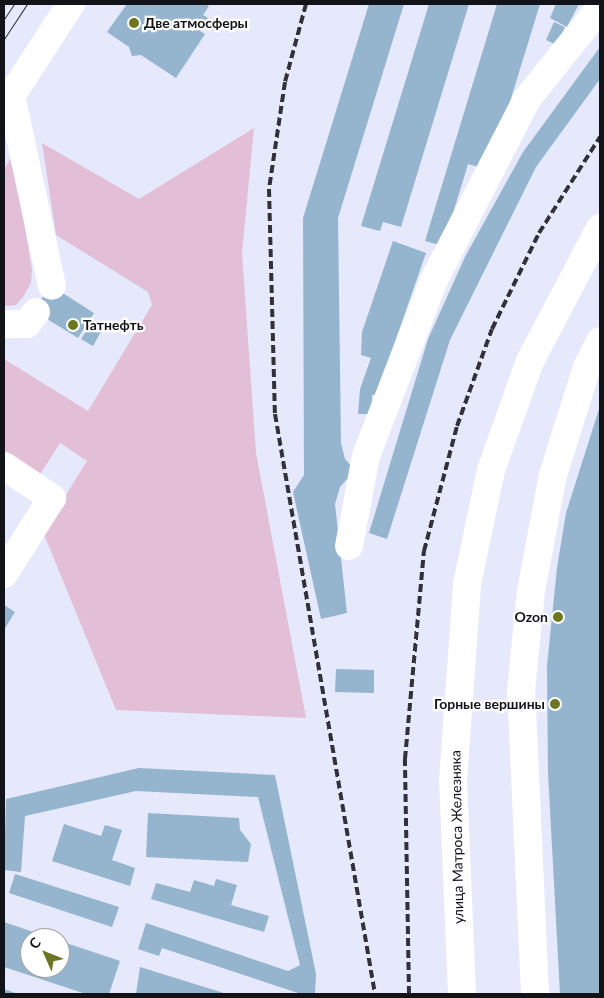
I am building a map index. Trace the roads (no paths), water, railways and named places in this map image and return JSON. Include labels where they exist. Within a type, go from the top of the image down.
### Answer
[{"type":"street","points":[[52,286],[8,101],[71,4]]},
{"type":"street","points":[[349,546],[366,456],[433,282],[527,99],[600,8]]},
{"type":"street","name":"улица Матроса Железняка","points":[[462,994],[453,781],[467,584],[491,470],[530,361],[600,228]]},
{"type":"street","points":[[4,324],[27,324],[36,312]]},
{"type":"street","points":[[535,994],[523,797],[522,682],[531,591],[553,475],[587,367],[600,341]]},
{"type":"street","points":[[4,466],[52,498],[4,574]]},
{"type":"tram line","points":[[4,19],[14,4]]},
{"type":"tram line","points":[[4,39],[27,4]]},
{"type":"railway","points":[[306,4],[285,82],[269,189],[275,414],[375,994]]},
{"type":"railway","points":[[409,994],[405,759],[424,551],[457,426],[492,329],[539,233],[600,137]]},
{"type":"place","name":"Две атмосферы","points":[[134,23]]},
{"type":"place","name":"Татнефть","points":[[73,325]]},
{"type":"place","name":"Ozon","points":[[558,617]]},
{"type":"place","name":"Горные вершины","points":[[555,704]]}]
